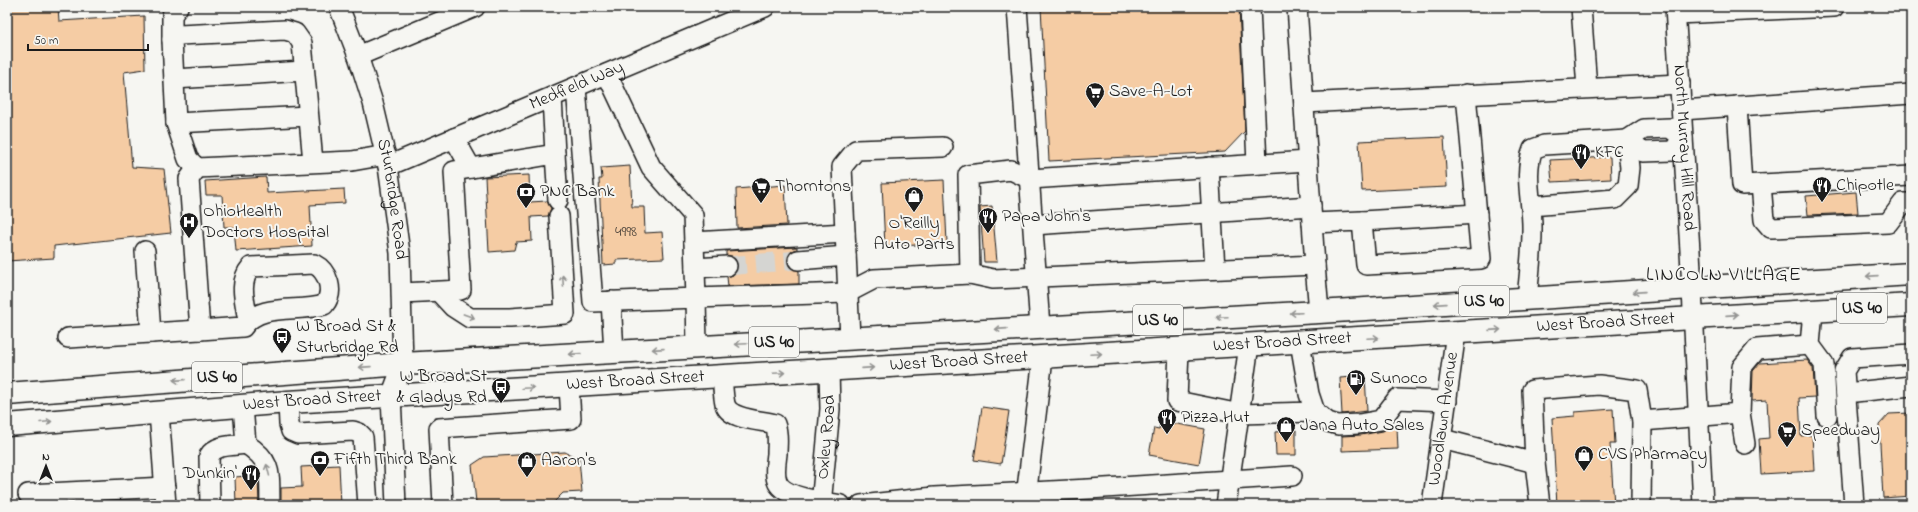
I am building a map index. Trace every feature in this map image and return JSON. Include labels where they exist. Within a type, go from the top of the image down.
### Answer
[{"type":"main road","name":"West Broad Street","points":[[7,394],[403,364],[1319,312],[1911,274]]},
{"type":"main road","name":"West Broad Street","points":[[7,425],[288,402],[1911,305]]},
{"type":"main road","points":[[1043,358],[1056,347],[1068,342],[1249,329],[1275,314]]},
{"type":"main road","points":[[608,384],[644,371],[722,366],[768,357],[833,352],[844,348],[850,338]]},
{"type":"street","points":[[178,7],[172,15],[176,123],[188,159],[197,168],[189,179],[200,330]]},
{"type":"street","name":"Sturbridge Road","points":[[338,7],[358,56],[373,103],[387,160],[400,253],[403,364],[391,396]]},
{"type":"street","points":[[358,56],[476,7]]},
{"type":"street","name":"Medfield Way","points":[[197,168],[387,160],[454,138],[765,7]]},
{"type":"street","points":[[1017,7],[1040,327]]},
{"type":"street","points":[[1250,7],[1258,164]]},
{"type":"street","points":[[1297,7],[1319,312]]},
{"type":"street","points":[[1581,7],[1587,88]]},
{"type":"street","points":[[1676,11],[1834,7]]},
{"type":"street","name":"North Murray Hill Road","points":[[1676,11],[1703,505]]},
{"type":"street","points":[[172,40],[179,35],[285,30],[295,33],[302,43],[313,162]]},
{"type":"street","points":[[174,79],[304,71]]},
{"type":"street","points":[[607,74],[651,167],[693,215],[697,347]]},
{"type":"street","points":[[1304,103],[1680,84]]},
{"type":"street","points":[[576,87],[593,302],[847,293],[874,279],[970,274],[993,279],[1315,265]]},
{"type":"street","points":[[1362,221],[1366,265],[1481,259],[1466,94]]},
{"type":"street","points":[[1682,110],[1911,94]]},
{"type":"street","points":[[439,292],[453,307],[470,318],[510,318],[565,314],[552,97]]},
{"type":"street","points":[[1737,106],[1742,185],[1911,176]]},
{"type":"street","points":[[176,123],[308,116]]},
{"type":"street","points":[[1527,299],[1532,230],[1529,160],[1533,149],[1544,145],[1628,140],[1644,129],[1670,128],[1683,138]]},
{"type":"street","points":[[454,138],[471,168]]},
{"type":"street","points":[[1531,206],[1615,199],[1628,186],[1630,168],[1628,140]]},
{"type":"street","points":[[850,338],[842,167],[856,150],[943,147]]},
{"type":"street","points":[[402,293],[461,290],[454,171],[555,154]]},
{"type":"street","points":[[970,274],[968,175],[1011,170],[1030,179],[1308,161]]},
{"type":"street","points":[[1209,167],[1215,269]]},
{"type":"street","points":[[1761,184],[1764,220],[1771,228],[1888,223],[1903,203],[1911,203]]},
{"type":"street","points":[[1033,225],[1212,212],[1312,214],[1362,221],[1477,214]]},
{"type":"street","points":[[694,242],[845,233]]},
{"type":"street","points":[[145,251],[151,333]]},
{"type":"street","points":[[798,260],[846,256]]},
{"type":"street","points":[[68,338],[243,327],[248,320],[266,311],[324,305],[327,301],[329,286],[325,273],[321,267],[314,264],[251,267],[245,274],[243,281],[248,320]]},
{"type":"street","points":[[695,268],[727,266]]},
{"type":"street","points":[[610,301],[614,352]]},
{"type":"street","points":[[1813,311],[1810,344],[1824,364],[1827,416]]},
{"type":"street","name":"Woodlawn Avenue","points":[[1432,505],[1456,332]]},
{"type":"street","points":[[1300,342],[1309,394],[1315,412],[1328,422],[1338,425],[1359,424],[1381,420],[1397,399],[1447,401]]},
{"type":"street","points":[[1745,444],[1740,413],[1742,368],[1757,349],[1810,344]]},
{"type":"street","points":[[1226,505],[1249,345]]},
{"type":"street","points":[[1179,349],[1177,401],[1240,414],[1315,412]]},
{"type":"street","points":[[1854,505],[1844,372],[1852,358],[1911,354]]},
{"type":"street","points":[[1025,499],[1043,358]]},
{"type":"street","name":"Oxley Road","points":[[821,503],[830,409],[829,370]]},
{"type":"street","points":[[722,376],[725,405],[730,413],[740,418],[775,424],[779,432],[776,472],[776,481],[779,487],[792,494],[821,503],[841,505]]},
{"type":"street","points":[[1540,505],[1535,463],[1532,390],[1599,385],[1636,390],[1642,421],[1641,505]]},
{"type":"street","points":[[443,505],[439,428],[571,419],[569,386]]},
{"type":"street","points":[[1846,393],[1911,386]]},
{"type":"street","points":[[391,396],[396,505]]},
{"type":"street","points":[[288,402],[289,424],[291,431],[298,434],[353,431],[360,433],[363,437],[368,505]]},
{"type":"street","points":[[243,406],[246,444]]},
{"type":"street","points":[[28,494],[111,498],[166,496],[159,412]]},
{"type":"street","points":[[1642,421],[1740,413]]},
{"type":"street","points":[[1442,439],[1535,463]]},
{"type":"street","points":[[210,505],[209,456],[213,450],[220,447],[246,444],[258,452],[269,470],[270,505]]},
{"type":"street","points":[[364,453],[393,450]]},
{"type":"street","points":[[861,505],[1025,499],[1230,480],[1292,476]]},
{"type":"building","points":[[7,7],[58,7],[59,21],[144,16],[145,69],[124,72],[132,167],[164,169],[171,233],[54,246],[54,258],[7,261]]},
{"type":"building","points":[[1041,7],[1239,7],[1245,131],[1225,152],[1049,161]]},
{"type":"building","points":[[1444,137],[1447,187],[1362,191],[1359,141]]},
{"type":"building","name":"KFC","points":[[1610,157],[1611,179],[1552,182],[1550,160]]},
{"type":"building","points":[[630,166],[632,207],[644,207],[645,233],[662,232],[664,258],[616,260],[616,264],[603,265],[599,179],[602,179],[601,168]]},
{"type":"building","name":"PNC Bank","points":[[529,175],[530,202],[547,201],[551,208],[548,216],[531,217],[532,241],[516,242],[514,250],[489,252],[485,177]]},
{"type":"building","points":[[266,177],[267,193],[344,189],[345,203],[310,205],[312,246],[236,251],[234,227],[224,227],[222,195],[206,195],[205,181]]},
{"type":"building","name":"O'Reilly Auto Parts","points":[[944,180],[947,243],[885,247],[882,183]]},
{"type":"building","name":"Thorntons","points":[[785,185],[787,225],[737,228],[736,189]]},
{"type":"building","points":[[1856,192],[1858,213],[1808,215],[1806,196]]},
{"type":"building","name":"Papa John's","points":[[992,206],[997,262],[984,262],[980,207]]},
{"type":"building","points":[[797,247],[797,249],[788,255],[787,261],[789,267],[799,271],[799,284],[728,286],[727,277],[733,275],[738,266],[736,260],[732,256],[726,255],[726,251]]},
{"type":"building","points":[[1807,360],[1813,368],[1815,397],[1799,398],[1801,436],[1812,435],[1814,471],[1761,474],[1759,439],[1769,438],[1767,400],[1752,401],[1753,371],[1760,363]]},
{"type":"building","points":[[1365,376],[1367,411],[1342,414],[1340,378]]},
{"type":"building","points":[[982,407],[1009,411],[1001,464],[974,460]]},
{"type":"building","name":"CVS Pharmacy","points":[[1613,409],[1615,444],[1610,444],[1614,505],[1557,505],[1552,418],[1575,416],[1575,412]]},
{"type":"building","points":[[1911,413],[1911,496],[1883,498],[1879,425],[1889,414]]},
{"type":"building","points":[[1161,421],[1205,429],[1199,464],[1149,455],[1154,428],[1159,429]]},
{"type":"building","points":[[1397,427],[1398,449],[1342,451],[1342,436],[1361,435]]},
{"type":"building","name":"Jana Auto Sales","points":[[1296,430],[1296,455],[1276,455],[1275,432]]},
{"type":"building","name":"Aaron's","points":[[565,452],[579,459],[582,492],[563,493],[553,503],[484,505],[476,502],[472,465],[484,457]]},
{"type":"building","name":"Fifth Third Bank","points":[[339,465],[341,505],[281,504],[281,488],[302,487],[301,467]]},
{"type":"building","name":"Dunkin'","points":[[258,475],[259,505],[236,505],[235,477]]},
{"type":"tunnel","points":[[727,266],[798,260]]},
{"type":"place","name":"Save-A-Lot","points":[[1095,109]]},
{"type":"place","name":"KFC","points":[[1581,170]]},
{"type":"place","name":"Chipotle","points":[[1822,203]]},
{"type":"place","name":"Thorntons","points":[[761,204]]},
{"type":"place","name":"PNC Bank","points":[[526,209]]},
{"type":"place","name":"O'Reilly Auto Parts","points":[[914,213]]},
{"type":"place","name":"Papa John's","points":[[988,234]]},
{"type":"place","name":"OhioHealth Doctors Hospital","points":[[189,239]]},
{"type":"place","name":"W Broad St & Sturbridge Rd","points":[[282,354]]},
{"type":"place","name":"Sunoco","points":[[1356,396]]},
{"type":"place","name":"W Broad St & Gladys Rd","points":[[501,404]]},
{"type":"place","name":"Pizza Hut","points":[[1167,435]]},
{"type":"place","name":"Jana Auto Sales","points":[[1286,443]]},
{"type":"place","name":"Speedway","points":[[1787,448]]},
{"type":"place","name":"CVS Pharmacy","points":[[1584,472]]},
{"type":"place","name":"Fifth Third Bank","points":[[320,477]]},
{"type":"place","name":"Aaron's","points":[[527,478]]},
{"type":"place","name":"Dunkin'","points":[[251,491]]},
{"type":"district","name":"LINCOLN VILLAGE","points":[[1724,275]]}]
